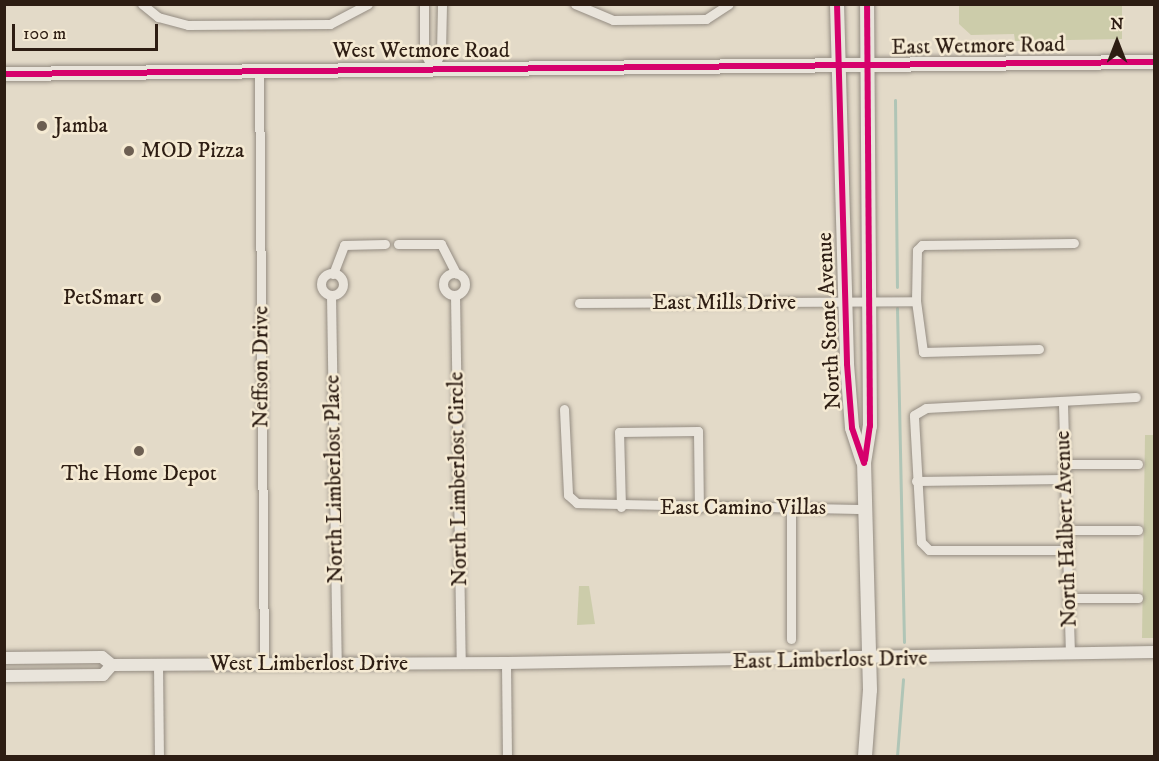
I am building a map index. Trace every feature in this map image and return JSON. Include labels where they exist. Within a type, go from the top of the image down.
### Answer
[{"type":"main road","name":"North Stone Avenue","points":[[837,4],[845,303],[852,428],[864,463]]},
{"type":"main road","name":"North Stone Avenue","points":[[865,756],[870,659],[864,463],[870,426],[867,4]]},
{"type":"main road","name":"East Wetmore Road","points":[[837,65],[1155,62]]},
{"type":"main road","name":"West Wetmore Road","points":[[4,74],[837,65]]},
{"type":"street","points":[[142,4],[158,17],[188,25],[330,24],[368,4]]},
{"type":"street","points":[[424,4],[424,52],[433,69]]},
{"type":"street","points":[[433,69],[441,52],[442,4]]},
{"type":"street","points":[[575,4],[614,20],[706,19],[729,4]]},
{"type":"street","name":"Neffson Drive","points":[[259,70],[264,664]]},
{"type":"street","points":[[1039,350],[923,352],[916,301],[917,249],[922,244],[1074,243]]},
{"type":"street","points":[[333,274],[342,288],[331,295],[321,283],[333,274],[344,244],[385,244]]},
{"type":"street","points":[[398,244],[441,244],[456,273]]},
{"type":"street","name":"North Limberlost Circle","points":[[455,295],[465,286],[456,273],[444,283],[455,295],[461,663]]},
{"type":"street","name":"North Limberlost Place","points":[[331,295],[336,664]]},
{"type":"street","name":"East Mills Drive","points":[[579,303],[916,301]]},
{"type":"street","points":[[1068,550],[929,550],[921,542],[914,416],[926,408],[1063,404],[1065,398],[1136,397]]},
{"type":"street","name":"North Halbert Avenue","points":[[1063,404],[1064,530],[1068,550],[1070,654]]},
{"type":"street","name":"East Camino Villas","points":[[564,410],[568,495],[577,503],[621,507],[866,509]]},
{"type":"street","points":[[621,507],[619,432],[698,431],[699,508]]},
{"type":"street","points":[[1063,464],[1138,464]]},
{"type":"street","points":[[916,481],[1063,479]]},
{"type":"street","points":[[791,509],[791,639]]},
{"type":"street","points":[[1064,530],[1138,530]]},
{"type":"street","points":[[1069,598],[1138,598]]},
{"type":"street","name":"East Limberlost Drive","points":[[506,663],[870,659],[1155,652]]},
{"type":"street","name":"West Limberlost Drive","points":[[4,658],[102,657],[112,665],[506,663]]},
{"type":"street","points":[[32,676],[46,658]]},
{"type":"street","points":[[506,663],[507,756]]},
{"type":"street","points":[[159,664],[159,756]]},
{"type":"street","name":"West Limberlost Drive","points":[[4,676],[103,675],[112,665]]},
{"type":"green space","points":[[959,5],[1122,5],[1122,39],[1015,41],[1014,34],[971,35],[959,24]]},
{"type":"green space","points":[[1145,435],[1154,435],[1154,638],[1142,638]]},
{"type":"green space","points":[[579,586],[589,586],[595,624],[577,625]]},
{"type":"waterway","points":[[895,100],[897,287]]},
{"type":"waterway","points":[[897,308],[904,642]]},
{"type":"waterway","points":[[897,756],[903,679]]},
{"type":"cycle path","points":[[837,4],[847,364],[852,428],[864,463]]},
{"type":"cycle path","points":[[865,460],[870,426],[867,4]]},
{"type":"cycle path","points":[[4,74],[1154,62]]},
{"type":"place","name":"Jamba","points":[[42,126]]},
{"type":"place","name":"MOD Pizza","points":[[129,151]]},
{"type":"place","name":"PetSmart","points":[[156,298]]},
{"type":"place","name":"The Home Depot","points":[[139,451]]}]
